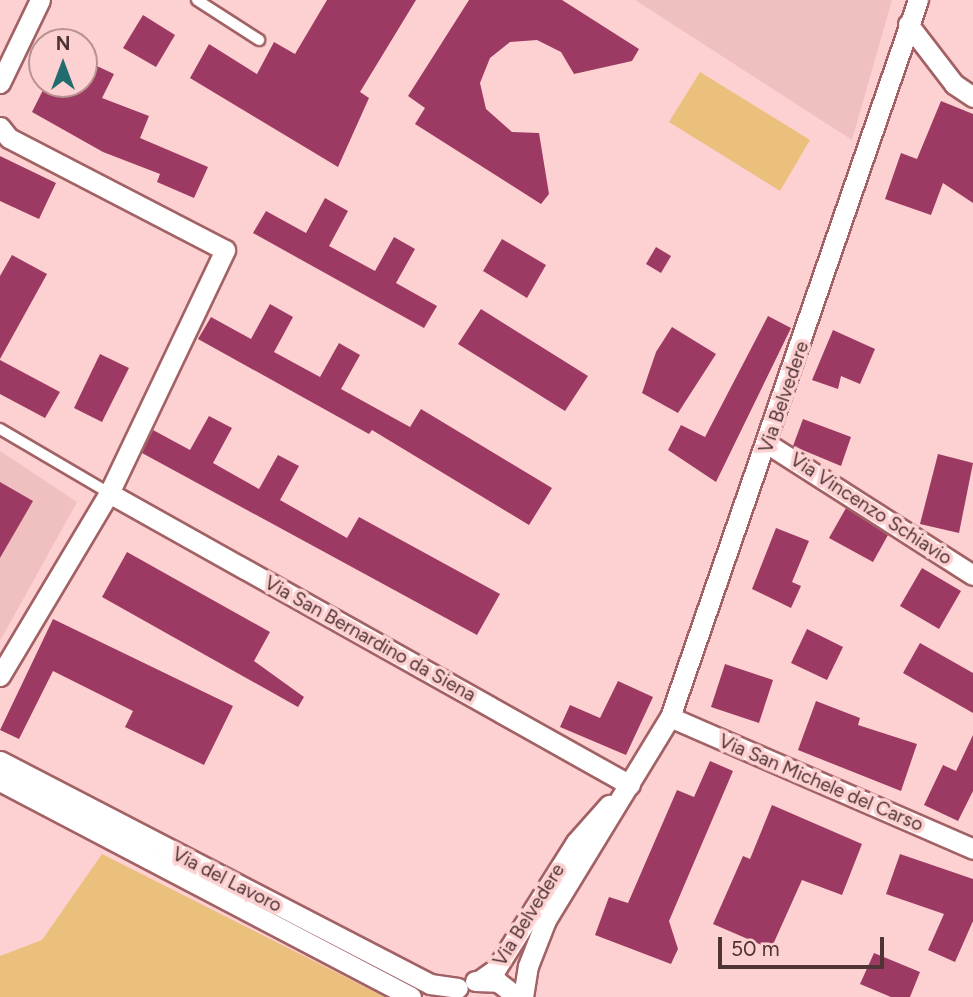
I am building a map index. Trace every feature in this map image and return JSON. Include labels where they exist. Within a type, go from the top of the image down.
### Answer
[{"type":"street","points":[[0,83],[40,0]]},
{"type":"street","name":"Via Belvedere","points":[[523,997],[527,966],[546,920],[670,717],[768,443],[918,0]]},
{"type":"street","points":[[908,24],[954,84],[973,97]]},
{"type":"street","points":[[0,676],[109,493],[225,250],[4,133]]},
{"type":"street","name":"Via Vincenzo Schiavio","points":[[768,443],[973,575]]},
{"type":"street","name":"Via San Bernardino da Siena","points":[[109,493],[630,785]]},
{"type":"street","name":"Via San Michele del Carso","points":[[670,717],[973,849]]},
{"type":"street","name":"Via del Lavoro","points":[[0,761],[430,984],[454,993]]},
{"type":"street","name":"Via del Lavoro","points":[[0,781],[411,997]]},
{"type":"street","name":"Via Belvedere","points":[[480,980],[496,969],[576,842],[630,785]]},
{"type":"street","points":[[454,993],[480,980],[498,982],[517,997]]},
{"type":"lane","points":[[197,0],[259,40]]},
{"type":"lane","name":"Via San Bernardino da Siena","points":[[0,429],[109,493]]},
{"type":"shaded area","points":[[635,0],[892,0],[852,140]]},
{"type":"shaded area","points":[[700,72],[810,140],[780,191],[669,122]]},
{"type":"shaded area","points":[[0,451],[77,502],[0,641]]},
{"type":"shaded area","points":[[102,854],[385,997],[0,997],[0,956],[42,940]]},
{"type":"building","points":[[327,0],[416,0],[360,92],[369,98],[338,167],[190,78],[209,44],[257,74],[274,42],[295,54]]},
{"type":"building","points":[[469,0],[562,0],[639,49],[632,61],[574,74],[561,52],[537,40],[510,42],[490,58],[480,83],[486,109],[512,132],[539,133],[549,194],[541,204],[415,124],[425,108],[408,96]]},
{"type":"building","points":[[143,15],[175,35],[156,67],[123,48]]},
{"type":"building","points":[[98,67],[114,74],[102,98],[149,116],[140,138],[208,167],[194,198],[157,182],[160,174],[103,152],[32,112],[39,98],[98,98]]},
{"type":"building","points":[[941,101],[973,114],[973,203],[943,183],[931,215],[885,199],[901,153],[917,159]]},
{"type":"building","points":[[0,156],[56,183],[39,219],[0,201]]},
{"type":"building","points":[[325,198],[348,211],[329,246],[375,271],[394,237],[415,249],[396,283],[437,306],[424,328],[253,233],[266,211],[306,233]]},
{"type":"building","points":[[502,239],[546,265],[527,298],[483,271]]},
{"type":"building","points":[[656,247],[671,256],[661,273],[646,264]]},
{"type":"building","points":[[12,255],[47,274],[0,359],[0,276]]},
{"type":"building","points":[[270,304],[293,317],[274,352],[320,377],[339,343],[360,355],[341,389],[410,427],[421,409],[552,488],[529,525],[372,430],[369,434],[198,339],[211,317],[251,339]]},
{"type":"building","points":[[481,309],[588,376],[565,411],[458,344]]},
{"type":"building","points":[[768,316],[791,328],[716,482],[668,450],[681,425],[705,437]]},
{"type":"building","points":[[672,327],[716,354],[678,413],[642,393],[656,352]]},
{"type":"building","points":[[833,330],[875,349],[860,384],[841,376],[838,389],[812,380]]},
{"type":"building","points":[[100,354],[129,368],[102,422],[74,408]]},
{"type":"building","points":[[0,360],[60,392],[45,418],[0,394]]},
{"type":"building","points":[[209,416],[232,428],[213,463],[259,489],[278,455],[299,466],[280,500],[347,538],[359,517],[500,594],[477,635],[142,453],[153,430],[190,450]]},
{"type":"building","points":[[803,419],[851,437],[841,466],[793,446]]},
{"type":"building","points":[[938,454],[973,463],[959,533],[920,524]]},
{"type":"building","points":[[0,482],[33,501],[0,558]]},
{"type":"building","points":[[846,508],[888,535],[873,562],[829,538]]},
{"type":"building","points":[[776,528],[809,541],[792,582],[801,586],[791,608],[752,589]]},
{"type":"building","points":[[127,552],[270,632],[254,661],[304,697],[298,707],[102,597]]},
{"type":"building","points":[[922,568],[961,591],[939,629],[900,606]]},
{"type":"building","points":[[53,619],[233,706],[204,765],[125,727],[133,711],[53,671],[19,739],[0,730]]},
{"type":"building","points":[[807,629],[843,647],[827,680],[791,663]]},
{"type":"building","points":[[920,643],[973,673],[973,713],[903,673]]},
{"type":"building","points":[[725,664],[773,680],[759,723],[711,707]]},
{"type":"building","points":[[618,681],[653,697],[626,755],[560,727],[570,705],[600,718]]},
{"type":"building","points":[[816,701],[860,718],[858,725],[917,744],[901,791],[798,750]]},
{"type":"building","points":[[973,735],[973,791],[958,821],[924,805],[943,765],[956,771]]},
{"type":"building","points":[[710,761],[733,771],[669,921],[678,949],[671,964],[595,935],[609,897],[628,903],[677,790],[694,797]]},
{"type":"building","points":[[772,805],[862,844],[842,895],[802,880],[771,949],[713,924],[743,856],[750,859]]},
{"type":"building","points":[[900,854],[973,879],[973,921],[955,962],[928,950],[944,914],[886,894]]},
{"type":"building","points":[[874,953],[920,972],[910,997],[891,997],[860,984]]}]
